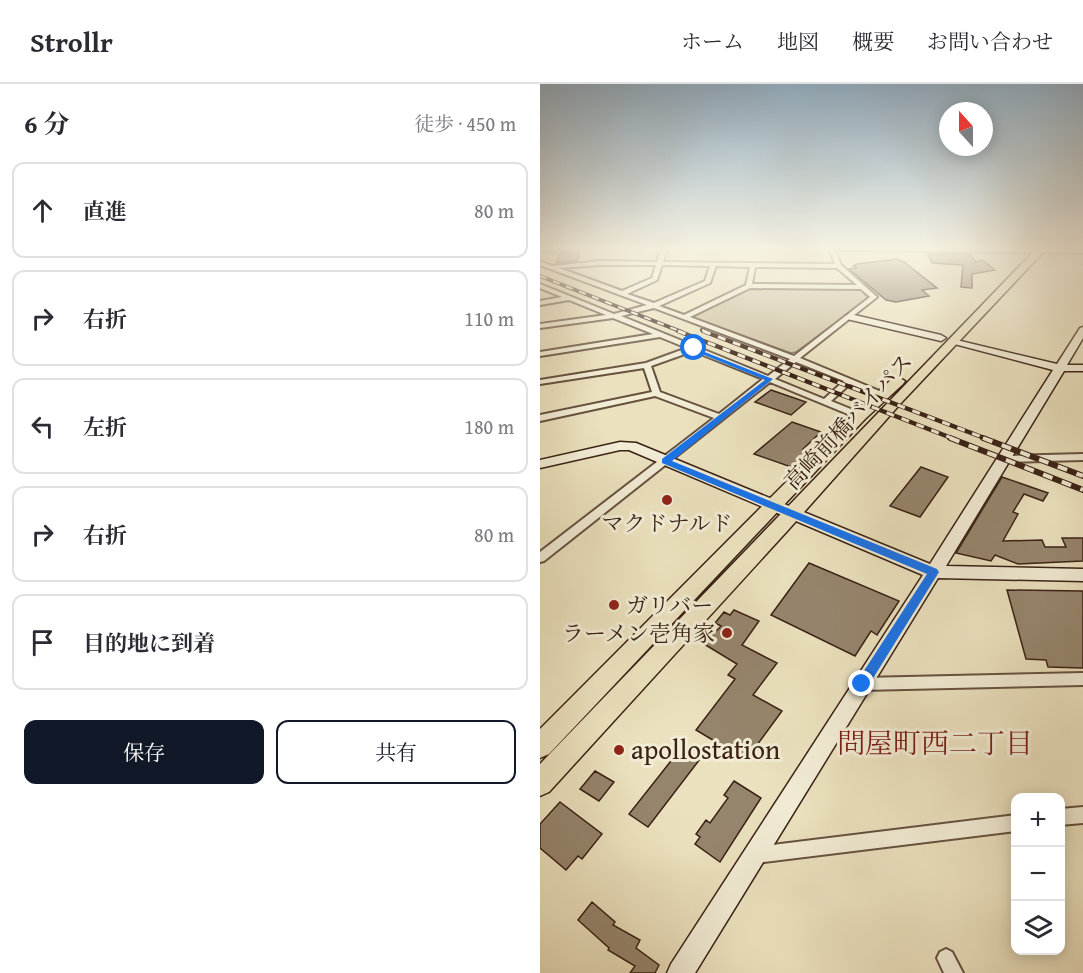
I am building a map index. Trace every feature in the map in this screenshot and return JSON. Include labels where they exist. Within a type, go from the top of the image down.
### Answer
[{"type":"highway","name":"高崎前橋バイパス","points":[[540,783],[793,515],[946,340],[995,289]]},
{"type":"highway","name":"高崎前橋バイパス","points":[[540,746],[860,416],[946,340]]},
{"type":"street","points":[[549,289],[860,416]]},
{"type":"street","points":[[610,289],[885,395]]},
{"type":"street","points":[[621,294],[631,289]]},
{"type":"street","points":[[540,326],[614,316],[653,306],[691,289]]},
{"type":"street","points":[[684,317],[742,289]]},
{"type":"street","points":[[540,558],[874,297],[865,289]]},
{"type":"street","points":[[540,303],[571,298]]},
{"type":"street","points":[[850,316],[1058,368],[1083,368]]},
{"type":"street","points":[[681,973],[1005,459],[1083,330]]},
{"type":"street","points":[[540,354],[662,335]]},
{"type":"street","points":[[540,382],[647,365],[694,348]]},
{"type":"street","points":[[647,365],[656,393]]},
{"type":"street","points":[[825,402],[849,381]]},
{"type":"street","points":[[540,418],[656,393],[720,417]]},
{"type":"street","points":[[540,464],[620,446],[631,446],[933,572],[1083,574]]},
{"type":"street","points":[[1005,459],[1083,457]]},
{"type":"street","points":[[862,684],[1083,679]]},
{"type":"street","points":[[1065,817],[1083,815]]},
{"type":"street","points":[[755,855],[1011,824]]},
{"type":"shaded area","points":[[747,289],[860,289],[869,298],[796,352],[791,353],[693,318],[693,315]]},
{"type":"building","points":[[873,289],[926,289],[922,290],[929,296],[896,302],[886,300]]},
{"type":"building","points":[[771,390],[806,402],[791,415],[755,402]]},
{"type":"building","points":[[792,422],[821,432],[803,449],[811,451],[798,464],[795,463],[791,467],[754,454]]},
{"type":"building","points":[[921,467],[948,477],[920,517],[890,506]]},
{"type":"building","points":[[1002,477],[1048,493],[1043,501],[1024,494],[1013,512],[1018,514],[1003,541],[1042,540],[1045,547],[1066,547],[1062,538],[1083,538],[1083,561],[1018,564],[995,555],[991,561],[956,553]]},
{"type":"building","points":[[809,563],[899,601],[877,635],[871,631],[855,656],[771,615]]},
{"type":"building","points":[[1007,590],[1083,591],[1083,668],[1048,667],[1046,660],[1026,659]]},
{"type":"building","points":[[734,610],[759,621],[742,645],[777,663],[753,695],[782,711],[746,760],[696,730],[735,679],[728,675],[737,664],[704,644],[721,626],[715,623],[724,612],[730,615]]},
{"type":"building","points":[[682,747],[700,759],[648,827],[629,814]]},
{"type":"building","points":[[595,771],[614,782],[599,801],[580,789]]},
{"type":"building","points":[[734,781],[761,798],[720,862],[695,844],[700,837],[696,834],[706,820],[710,823],[728,798],[724,795]]},
{"type":"building","points":[[560,802],[602,834],[582,859],[578,856],[566,870],[540,848],[540,824]]},
{"type":"building","points":[[592,902],[615,922],[613,925],[640,940],[636,948],[659,965],[655,973],[630,973],[635,966],[608,950],[609,948],[578,920]]},
{"type":"railway","points":[[574,289],[682,332]]},
{"type":"railway","points":[[702,330],[707,332]]},
{"type":"railway","points":[[678,331],[954,439]]},
{"type":"railway","points":[[703,331],[987,439]]},
{"type":"railway","points":[[950,438],[1083,490]]},
{"type":"railway","points":[[983,438],[1083,476]]},
{"type":"place","name":"マクドナルド","points":[[667,500]]},
{"type":"place","name":"ガリバー","points":[[614,605]]},
{"type":"place","name":"ラーメン壱角家","points":[[727,633]]},
{"type":"place","name":"apollostation","points":[[619,750]]},
{"type":"district","name":"問屋町西二丁目","points":[[935,743]]},
{"type":"route","points":[[694,348],[770,379],[665,461],[933,572],[862,684]]}]
